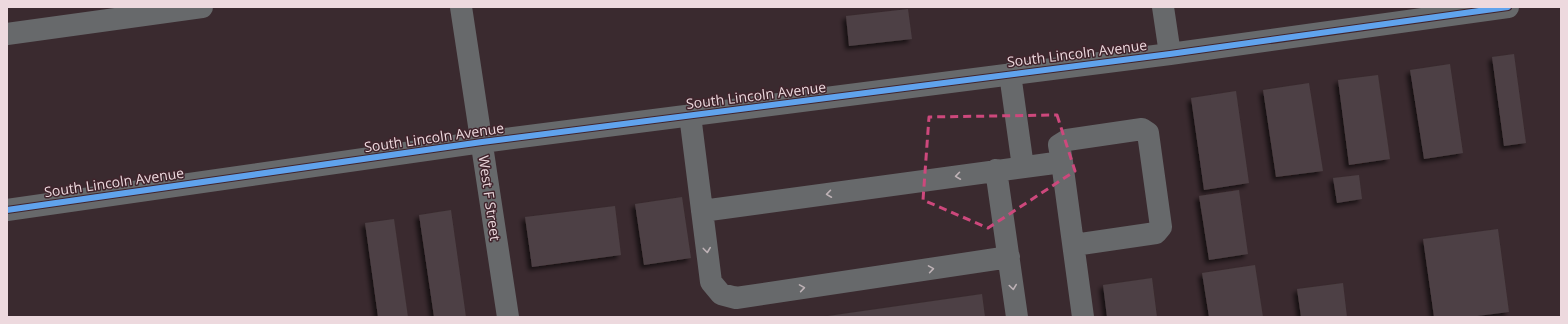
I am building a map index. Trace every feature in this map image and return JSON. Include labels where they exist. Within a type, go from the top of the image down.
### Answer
[{"type":"street","points":[[7,34],[202,7]]},
{"type":"street","name":"West F Street","points":[[461,7],[508,317]]},
{"type":"street","points":[[1163,7],[1170,54]]},
{"type":"street","name":"South Lincoln Avenue","points":[[7,210],[482,142],[1170,54],[1508,7]]},
{"type":"street","points":[[1010,74],[1023,167]]},
{"type":"street","points":[[690,115],[712,282],[721,294],[736,298],[1009,257]]},
{"type":"street","points":[[1074,245],[1156,233],[1161,227],[1148,133],[1142,129],[1067,140],[1059,145],[1083,317]]},
{"type":"street","points":[[702,212],[1062,162]]},
{"type":"street","points":[[996,170],[1017,317]]},
{"type":"highlighted area","points":[[1057,115],[1075,171],[988,228],[923,200],[929,117]]},
{"type":"building","points":[[908,9],[912,39],[849,46],[846,16]]},
{"type":"building","points":[[1514,54],[1526,143],[1504,146],[1492,57]]},
{"type":"building","points":[[1450,64],[1463,153],[1424,159],[1410,70]]},
{"type":"building","points":[[1378,75],[1390,159],[1349,165],[1338,80]]},
{"type":"building","points":[[1309,83],[1323,171],[1276,177],[1263,90]]},
{"type":"building","points":[[1236,91],[1249,183],[1204,190],[1191,98]]},
{"type":"building","points":[[1359,175],[1362,199],[1337,203],[1333,178]]},
{"type":"building","points":[[1239,190],[1248,254],[1209,260],[1199,196]]},
{"type":"building","points":[[682,197],[691,258],[644,265],[635,204]]},
{"type":"building","points":[[615,206],[621,255],[532,267],[525,217]]},
{"type":"building","points":[[451,210],[466,317],[434,317],[419,215]]},
{"type":"building","points":[[394,219],[408,317],[378,317],[365,223]]},
{"type":"building","points":[[1498,229],[1509,312],[1469,317],[1434,317],[1423,239]]},
{"type":"building","points":[[1255,265],[1263,317],[1209,317],[1202,273]]},
{"type":"building","points":[[1152,278],[1157,317],[1107,317],[1103,285]]},
{"type":"building","points":[[1343,283],[1347,317],[1301,317],[1297,289]]},
{"type":"building","points":[[982,294],[985,317],[828,317],[828,316]]},
{"type":"cycle path","points":[[7,210],[482,142],[1170,54],[1508,7]]}]
